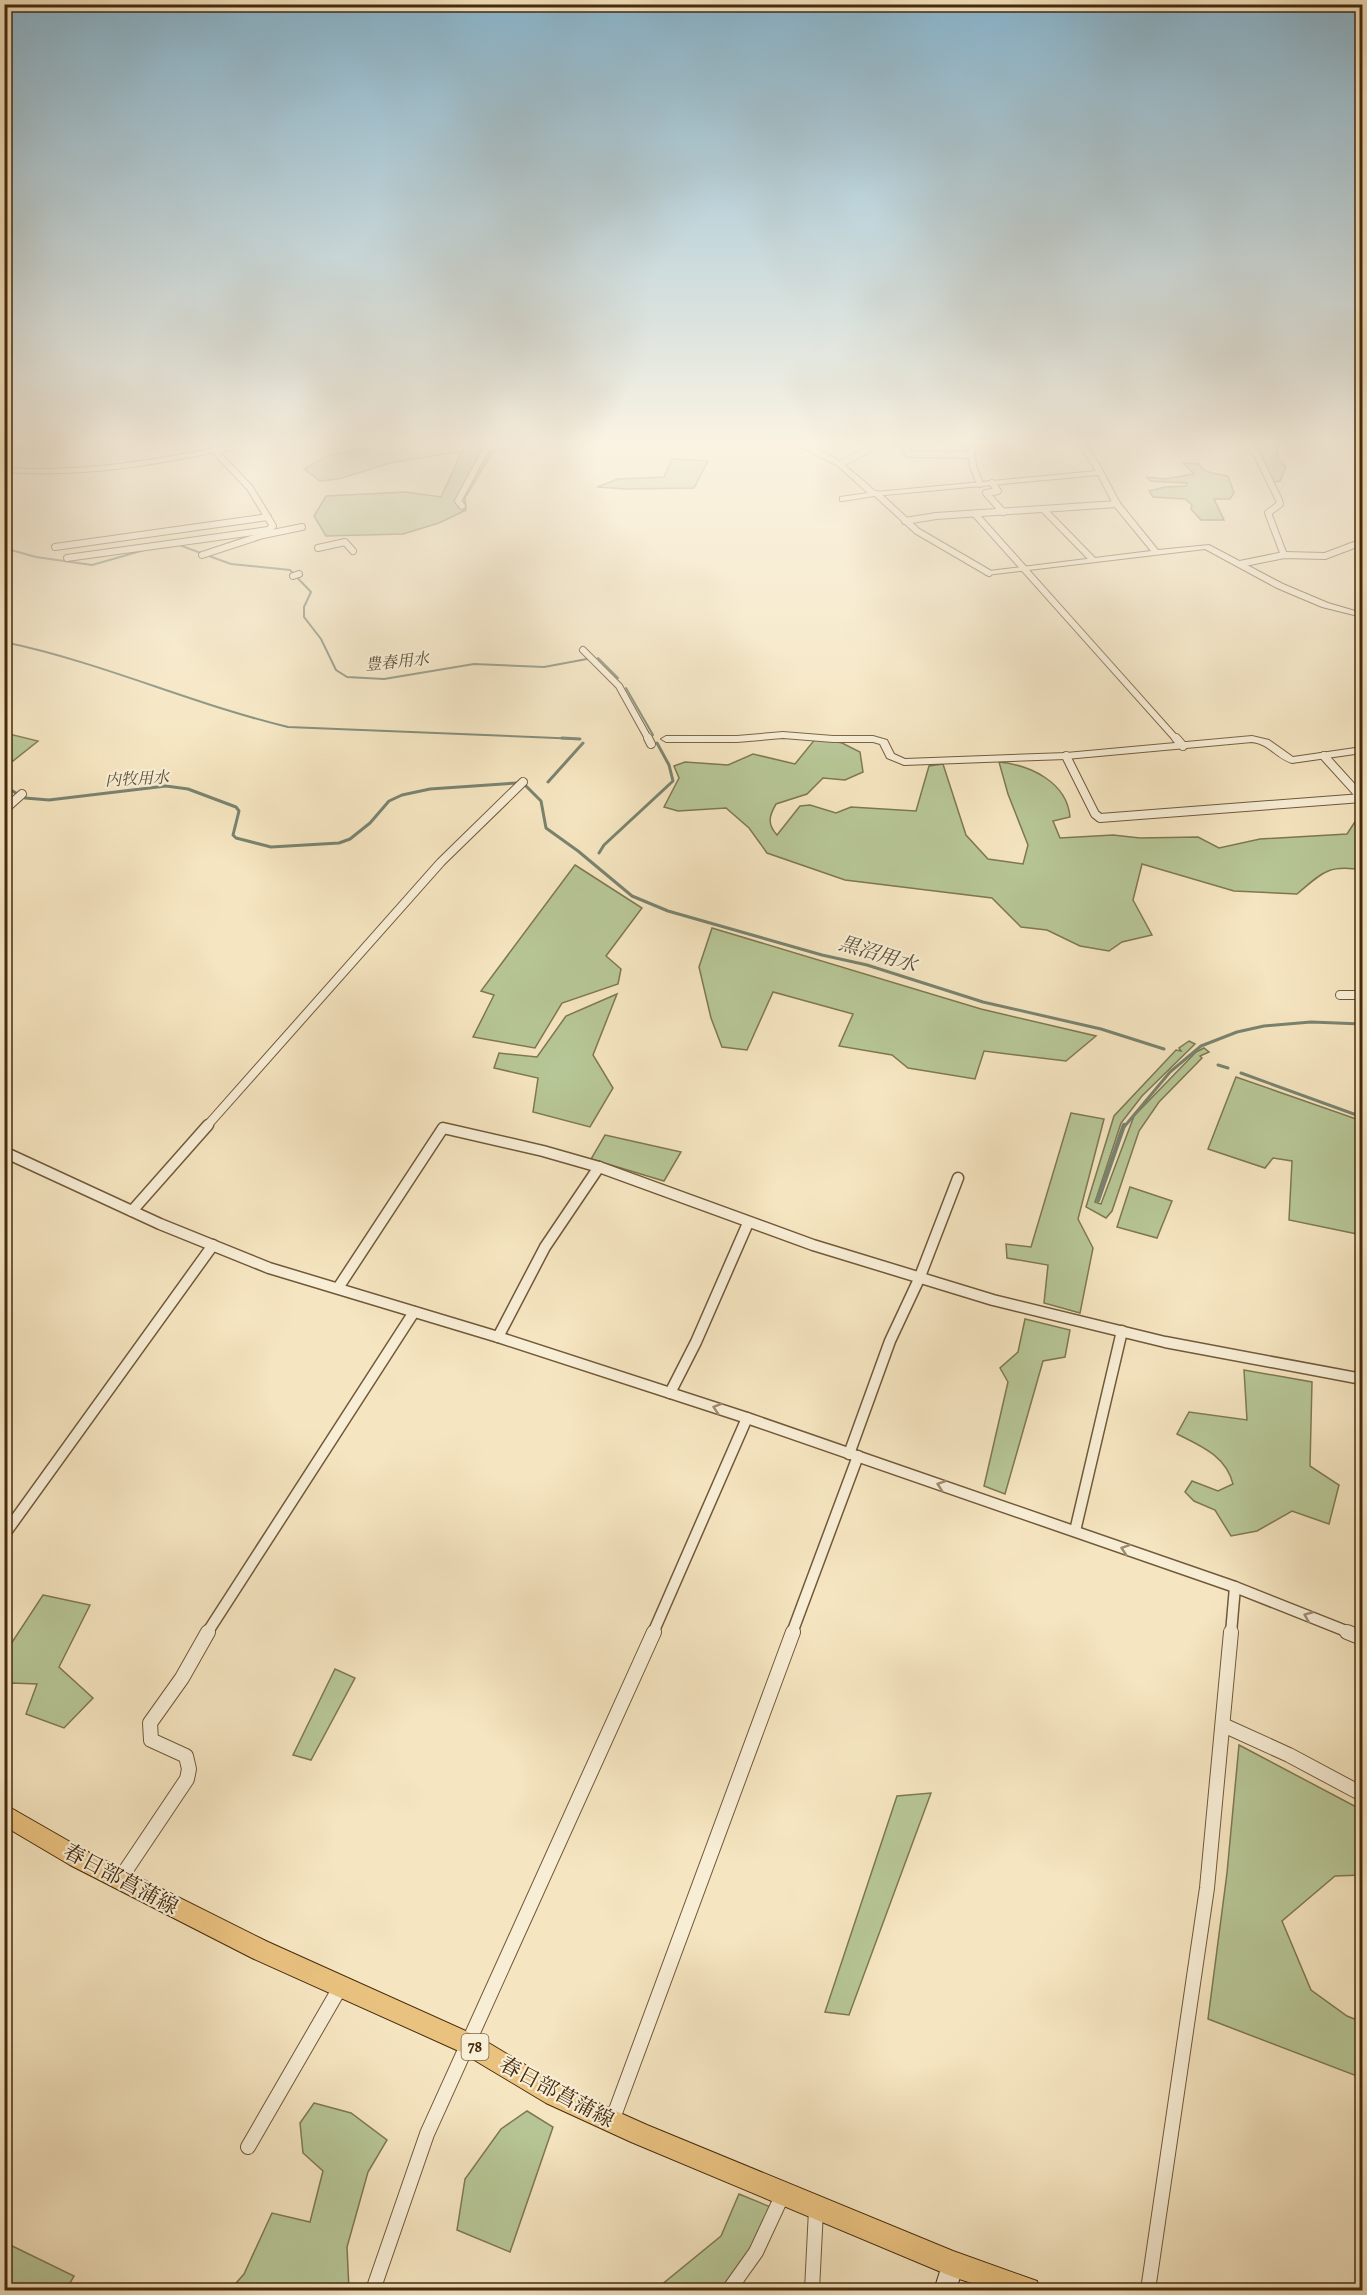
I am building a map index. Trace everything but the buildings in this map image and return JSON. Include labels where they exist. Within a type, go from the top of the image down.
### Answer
[{"type":"main road","name":"春日部菖蒲線","points":[[4,1814],[78,1858],[260,1950],[469,2044],[554,2095],[783,2194],[953,2264],[1028,2290]]},
{"type":"main road","points":[[945,2290],[953,2264]]},
{"type":"street","points":[[77,550],[78,556]]},
{"type":"street","points":[[67,558],[121,550]]},
{"type":"street","points":[[206,554],[218,550]]},
{"type":"street","points":[[948,550],[989,573],[1166,550]]},
{"type":"street","points":[[1008,550],[1183,746]]},
{"type":"street","points":[[1083,550],[1092,559]]},
{"type":"street","points":[[1212,550],[1280,586],[1362,615]]},
{"type":"street","points":[[1282,550],[1284,555]]},
{"type":"street","points":[[1240,564],[1284,555],[1325,556],[1341,550]]},
{"type":"street","points":[[583,650],[619,686],[650,742],[666,739],[737,739],[783,735],[873,739],[884,742],[890,756],[904,762],[1066,756],[1262,740],[1268,741],[1283,756],[1292,760],[1362,750]]},
{"type":"street","points":[[1066,756],[1095,814],[1100,818],[1362,798]]},
{"type":"street","points":[[1324,756],[1362,798]]},
{"type":"street","points":[[132,1211],[441,862],[523,782]]},
{"type":"street","points":[[4,810],[22,794]]},
{"type":"street","points":[[1341,995],[1362,995]]},
{"type":"street","points":[[338,1288],[443,1128],[543,1151],[599,1167],[648,1183],[748,1223],[919,1278],[1048,1314],[1165,1342],[1362,1379]]},
{"type":"street","points":[[4,1152],[132,1211],[269,1268],[498,1337],[747,1418],[1235,1587],[1362,1638]]},
{"type":"street","points":[[498,1337],[545,1247],[599,1167]]},
{"type":"street","points":[[611,2121],[854,1455],[890,1341],[919,1278],[958,1178]]},
{"type":"street","points":[[670,1393],[696,1342],[748,1223]]},
{"type":"street","points":[[4,1535],[213,1245]]},
{"type":"street","points":[[120,1880],[190,1771],[191,1762],[188,1756],[151,1740],[150,1723],[182,1678],[198,1647],[414,1312]]},
{"type":"street","points":[[1075,1531],[1122,1331]]},
{"type":"street","points":[[373,2290],[427,2134],[607,1740],[747,1418]]},
{"type":"street","points":[[1148,2290],[1207,1888],[1235,1587]]},
{"type":"street","points":[[1223,1725],[1289,1755],[1362,1794]]},
{"type":"street","points":[[248,2147],[341,1986]]},
{"type":"street","points":[[729,2290],[756,2252],[783,2194]]},
{"type":"street","points":[[812,2290],[816,2207]]},
{"type":"green space","points":[[5,733],[38,741],[13,761],[5,753]]},
{"type":"green space","points":[[816,738],[842,743],[860,752],[863,772],[845,780],[823,778],[807,794],[776,804],[770,820],[777,835],[800,806],[810,805],[836,813],[851,807],[916,811],[929,766],[943,764],[966,835],[988,859],[1023,864],[1028,845],[1008,794],[999,762],[1034,771],[1054,785],[1062,794],[1070,817],[1053,821],[1060,838],[1113,835],[1140,838],[1198,837],[1219,848],[1260,839],[1347,834],[1362,811],[1362,870],[1333,869],[1297,894],[1234,891],[1142,864],[1133,900],[1152,935],[1122,942],[1109,951],[1080,946],[1047,930],[1021,927],[992,898],[845,880],[767,853],[749,828],[726,808],[678,811],[664,807],[679,778],[674,766],[685,762],[728,765],[753,754],[795,764]]},
{"type":"green space","points":[[575,865],[642,908],[606,956],[621,969],[618,984],[562,1003],[535,1048],[473,1037],[494,995],[481,991]]},
{"type":"green space","points":[[712,928],[981,1009],[1096,1036],[1066,1061],[984,1051],[975,1079],[908,1068],[892,1055],[839,1046],[853,1014],[773,992],[747,1050],[722,1047],[711,1018],[699,967]]},
{"type":"green space","points":[[617,994],[593,1055],[613,1088],[590,1127],[533,1112],[538,1078],[494,1068],[499,1053],[537,1057],[566,1016]]},
{"type":"green space","points":[[1189,1041],[1195,1044],[1142,1096],[1121,1123],[1095,1202],[1101,1204],[1134,1116],[1196,1052],[1204,1048],[1209,1052],[1200,1056],[1202,1058],[1159,1102],[1139,1131],[1112,1211],[1106,1218],[1086,1207],[1114,1116],[1176,1050],[1181,1051],[1179,1048]]},
{"type":"green space","points":[[1236,1077],[1362,1121],[1362,1235],[1289,1220],[1292,1161],[1273,1158],[1265,1168],[1208,1149]]},
{"type":"green space","points":[[1071,1113],[1104,1119],[1078,1219],[1093,1248],[1080,1313],[1044,1303],[1048,1265],[1007,1258],[1006,1244],[1031,1247]]},
{"type":"green space","points":[[605,1135],[681,1152],[664,1181],[591,1159]]},
{"type":"green space","points":[[1130,1187],[1172,1201],[1157,1238],[1117,1227]]},
{"type":"green space","points":[[1025,1319],[1070,1330],[1065,1357],[1043,1361],[1005,1494],[984,1486],[1008,1382],[1000,1368],[1018,1352]]},
{"type":"green space","points":[[1244,1370],[1312,1382],[1310,1466],[1339,1485],[1329,1524],[1292,1511],[1257,1531],[1231,1536],[1215,1510],[1194,1501],[1185,1492],[1192,1481],[1218,1491],[1233,1484],[1230,1474],[1219,1459],[1177,1434],[1189,1412],[1247,1420]]},
{"type":"green space","points":[[43,1595],[90,1605],[59,1667],[93,1698],[64,1728],[26,1714],[37,1684],[12,1683],[5,1693],[5,1653]]},
{"type":"green space","points":[[335,1669],[355,1678],[311,1760],[293,1755]]},
{"type":"green space","points":[[1239,1745],[1362,1810],[1362,1875],[1335,1876],[1282,1921],[1311,1990],[1347,2016],[1362,2022],[1362,2078],[1208,2019],[1227,1873]]},
{"type":"green space","points":[[931,1793],[849,2015],[825,2012],[897,1796]]},
{"type":"green space","points":[[314,2103],[351,2113],[387,2140],[368,2172],[347,2247],[349,2290],[230,2290],[244,2274],[272,2213],[310,2222],[323,2171],[303,2153],[300,2123]]},
{"type":"green space","points":[[527,2111],[553,2127],[510,2252],[457,2230],[465,2179],[501,2129]]},
{"type":"green space","points":[[739,2194],[773,2208],[748,2253],[721,2290],[655,2290],[721,2236]]},
{"type":"green space","points":[[4,2242],[74,2276],[66,2290],[5,2290]]},
{"type":"waterway","name":"豊春用水","points":[[11,550],[36,557],[92,565],[144,550]]},
{"type":"waterway","name":"豊春用水","points":[[193,550],[231,564],[290,570],[311,592],[304,607],[304,617],[321,639],[336,670],[347,677],[384,679],[474,664],[544,667],[587,659]]},
{"type":"waterway","points":[[4,642],[76,660],[217,707],[288,727],[580,739],[562,738]]},
{"type":"waterway","name":"豊春用水","points":[[598,658],[618,678]]},
{"type":"waterway","name":"豊春用水","points":[[626,688],[653,735]]},
{"type":"waterway","points":[[548,782],[583,743]]},
{"type":"waterway","name":"豊春用水","points":[[599,853],[604,845],[673,781],[669,765],[657,743]]},
{"type":"waterway","name":"内牧用水","points":[[25,798],[49,800],[166,786],[188,789],[236,807],[239,811],[233,835],[236,838],[271,847],[339,843],[350,839],[370,823],[389,801],[402,795],[430,789],[517,783]]},
{"type":"waterway","name":"内牧用水","points":[[4,786],[16,793]]},
{"type":"waterway","name":"黒沼用水","points":[[526,786],[541,801],[546,828],[578,851],[632,896],[668,911],[822,955],[867,965],[983,1002],[1101,1029],[1164,1049]]},
{"type":"waterway","points":[[1124,1127],[1170,1072],[1201,1046],[1237,1032],[1264,1026],[1311,1022],[1362,1024]]},
{"type":"waterway","name":"黒沼用水","points":[[1218,1065],[1228,1068]]},
{"type":"waterway","name":"黒沼用水","points":[[1241,1073],[1362,1117]]},
{"type":"waterway","points":[[1098,1200],[1124,1125]]}]
